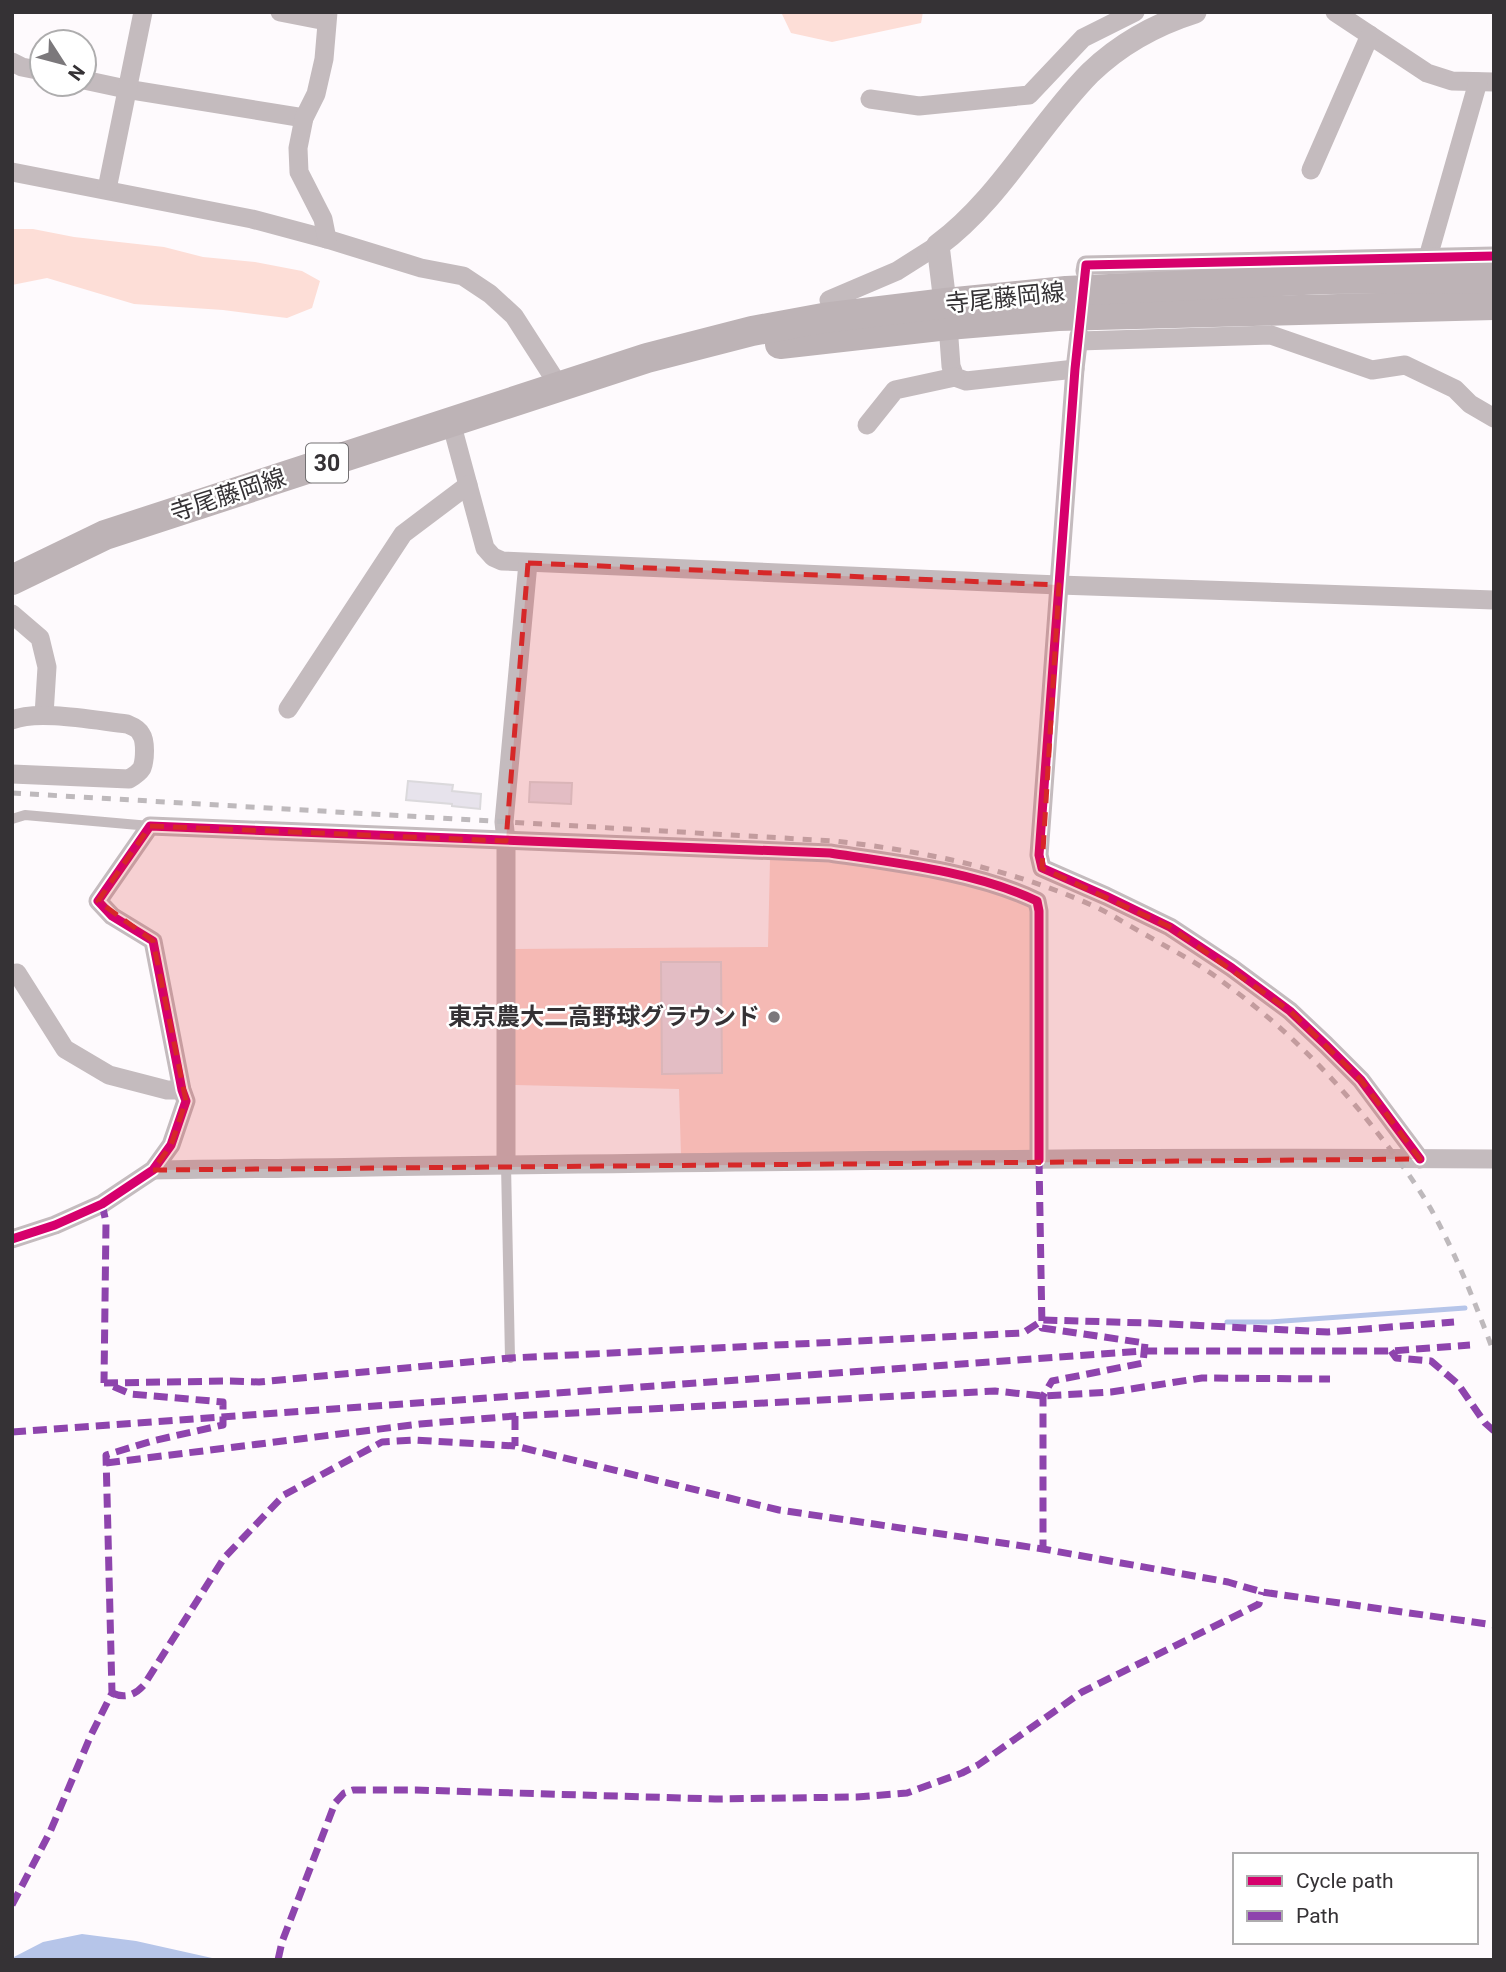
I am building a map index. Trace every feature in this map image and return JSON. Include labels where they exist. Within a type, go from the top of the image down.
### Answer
[{"type":"main road","name":"寺尾藤岡線","points":[[947,314],[1066,291],[1312,280],[1494,278]]},
{"type":"main road","name":"寺尾藤岡線","points":[[12,580],[105,535],[559,386],[715,340],[823,318],[947,314],[1058,316],[1494,305]]},
{"type":"street","points":[[107,190],[143,12]]},
{"type":"street","points":[[280,12],[327,16],[324,60],[316,94],[304,118],[298,148],[299,172],[323,219],[327,239]]},
{"type":"street","points":[[870,99],[919,106],[1029,94],[1083,38],[1135,12]]},
{"type":"street","points":[[1335,12],[1427,73],[1452,81],[1486,82],[1428,257]]},
{"type":"street","points":[[829,300],[897,271],[950,236],[994,192],[1054,115],[1091,73],[1144,33],[1184,13]]},
{"type":"street","points":[[1311,170],[1370,36]]},
{"type":"street","points":[[98,83],[304,118]]},
{"type":"street","points":[[12,172],[252,219],[421,268],[463,276],[490,294],[514,316],[559,386]]},
{"type":"street","points":[[938,245],[951,366],[955,377]]},
{"type":"street","points":[[1085,271],[1086,265],[1494,256]]},
{"type":"street","points":[[1420,1159],[1361,1080],[1280,1004],[1170,927],[1042,868],[1039,855],[1079,338],[1271,335],[1372,370],[1405,365],[1455,389],[1470,404],[1494,418]]},
{"type":"street","points":[[867,425],[895,390],[955,377],[966,381],[1075,369]]},
{"type":"street","points":[[451,422],[485,548],[493,557],[502,561],[1059,585],[1494,600]]},
{"type":"street","points":[[288,709],[402,534],[468,485]]},
{"type":"street","points":[[506,1165],[504,822],[528,563]]},
{"type":"street","points":[[12,614],[40,638],[47,667],[44,715]]},
{"type":"street","points":[[12,720],[44,715],[127,724],[142,734],[144,743],[143,765],[140,771],[129,779],[12,774]]},
{"type":"street","points":[[12,1239],[55,1225],[102,1204],[153,1170],[171,1145],[186,1101],[153,941],[112,916],[98,901],[150,826],[830,853],[981,881],[1038,901],[1039,1160]]},
{"type":"street","points":[[17,973],[65,1049],[109,1075],[167,1090],[182,1090]]},
{"type":"street","points":[[153,1170],[1039,1160],[1494,1159]]},
{"type":"lane","points":[[12,819],[25,815],[150,826]]},
{"type":"lane","points":[[506,1165],[510,1358]]},
{"type":"highlighted area","points":[[528,563],[1059,585],[1042,868],[1170,927],[1290,1011],[1361,1080],[1420,1159],[153,1170],[171,1145],[186,1101],[153,941],[98,901],[150,826],[506,841]]},
{"type":"shaded area","points":[[781,12],[923,12],[921,23],[832,42],[791,33]]},
{"type":"shaded area","points":[[12,229],[33,229],[74,237],[164,247],[203,257],[255,262],[302,271],[320,281],[312,308],[287,318],[223,310],[134,304],[47,278],[12,285]]},
{"type":"shaded area","name":"東京農大二高野球グラウンド","points":[[770,860],[845,861],[931,874],[1024,902],[1031,907],[1034,1151],[681,1155],[679,1089],[515,1085],[513,949],[768,947]]},
{"type":"water","points":[[82,1934],[136,1941],[221,1960],[12,1960],[43,1942]]},
{"type":"building","points":[[408,781],[453,785],[452,791],[481,794],[480,809],[406,800]]},
{"type":"building","points":[[530,782],[572,783],[571,804],[529,802]]},
{"type":"building","points":[[661,962],[721,962],[722,1073],[662,1074]]},
{"type":"waterway","points":[[1227,1322],[1269,1322],[1465,1308]]},
{"type":"railway","points":[[12,793],[834,841],[902,850],[970,864],[1068,895],[1112,915],[1214,975],[1281,1028],[1333,1080],[1394,1155],[1430,1208],[1461,1270],[1494,1353]]},
{"type":"marked path","points":[[1039,1160],[1042,1328],[1145,1343],[1143,1363],[1052,1381],[1043,1396],[1043,1549]]},
{"type":"marked path","points":[[102,1204],[106,1222],[104,1383]]},
{"type":"marked path","points":[[104,1383],[259,1382],[510,1358],[1023,1333],[1043,1320],[1328,1332],[1454,1322]]},
{"type":"marked path","points":[[12,1432],[1144,1351],[1391,1351],[1470,1345]]},
{"type":"marked path","points":[[1391,1351],[1396,1358],[1431,1361],[1458,1384],[1485,1423],[1494,1431]]},
{"type":"marked path","points":[[106,1463],[420,1424],[515,1416],[995,1391],[1043,1396],[1111,1392],[1202,1378],[1330,1379]]},
{"type":"marked path","points":[[12,1905],[50,1832],[112,1693],[106,1455],[152,1441],[223,1425],[223,1402],[131,1394],[110,1385]]},
{"type":"marked path","points":[[515,1416],[515,1446]]},
{"type":"marked path","points":[[112,1693],[130,1695],[144,1685],[224,1558],[284,1495],[382,1442],[414,1440],[515,1446],[779,1510],[1043,1549],[1228,1582],[1262,1592],[1494,1625]]},
{"type":"marked path","points":[[278,1960],[282,1942],[335,1803],[344,1793],[353,1790],[416,1790],[715,1799],[857,1797],[907,1793],[978,1765],[1082,1692],[1259,1604],[1262,1592]]},
{"type":"cycle path","points":[[1420,1159],[1361,1080],[1290,1011],[1170,927],[1042,868],[1039,855],[1075,369],[1086,265],[1494,256]]},
{"type":"cycle path","points":[[12,1239],[55,1225],[102,1204],[153,1170],[171,1145],[186,1101],[153,941],[112,916],[98,901],[150,826],[830,853],[936,870],[1014,891],[1037,901],[1039,911],[1039,1160]]},
{"type":"place","name":"東京農大二高野球グラウンド","points":[[774,1017]]}]
